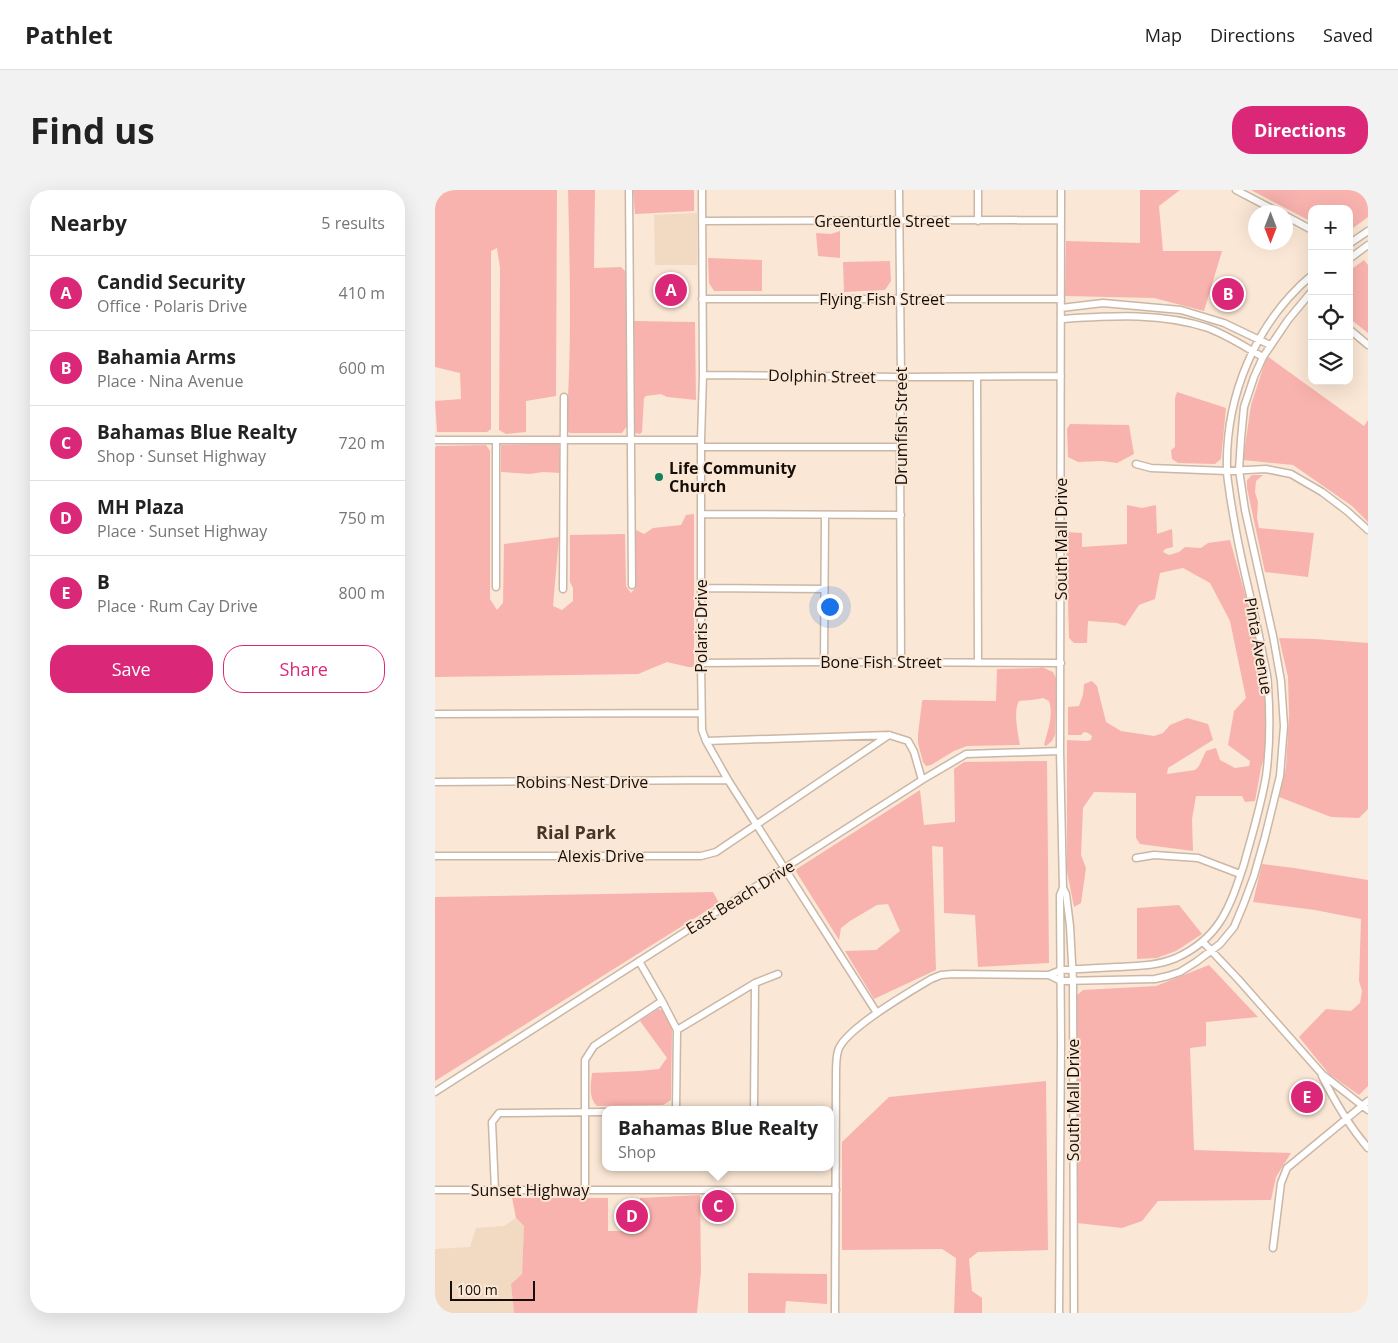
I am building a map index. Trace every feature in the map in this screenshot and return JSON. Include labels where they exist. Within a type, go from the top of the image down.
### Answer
[{"type":"street","points":[[629,190],[632,585]]},
{"type":"street","name":"Polaris Drive","points":[[702,190],[702,730],[728,780],[877,1013]]},
{"type":"street","name":"Drumfish Street","points":[[899,190],[901,299],[901,662]]},
{"type":"street","points":[[978,190],[978,221]]},
{"type":"street","name":"South Mall Drive","points":[[1059,1313],[1060,895],[1063,888],[1060,751],[1061,190]]},
{"type":"street","points":[[1236,190],[1265,205]]},
{"type":"street","name":"Greenturtle Street","points":[[702,221],[1061,220]]},
{"type":"street","points":[[1293,220],[1308,228]]},
{"type":"street","points":[[1353,241],[1368,231]]},
{"type":"street","points":[[1353,257],[1368,246]]},
{"type":"street","name":"Pinta Avenue","points":[[1061,970],[1153,965],[1176,958],[1197,947],[1222,920],[1241,874],[1253,834],[1266,776],[1270,728],[1268,684],[1260,636],[1240,551],[1227,471],[1229,438],[1233,404],[1252,351],[1278,311],[1300,284],[1308,278]]},
{"type":"street","name":"Pinta Avenue","points":[[1061,981],[1155,978],[1180,972],[1212,951],[1227,935],[1239,917],[1265,837],[1280,776],[1284,726],[1281,681],[1273,636],[1250,538],[1239,470],[1245,406],[1254,377],[1263,357],[1288,320],[1310,295]]},
{"type":"street","name":"Flying Fish Street","points":[[702,299],[1061,299]]},
{"type":"street","points":[[1061,308],[1103,303],[1181,310],[1224,323],[1270,346]]},
{"type":"street","points":[[1103,303],[1103,316]]},
{"type":"street","points":[[1061,319],[1103,316],[1147,317],[1183,321],[1209,328],[1263,357]]},
{"type":"street","points":[[1220,334],[1224,323]]},
{"type":"street","points":[[1353,332],[1368,345]]},
{"type":"street","name":"Dolphin Street","points":[[703,375],[1061,376]]},
{"type":"street","points":[[977,377],[978,663]]},
{"type":"street","points":[[563,589],[564,398]]},
{"type":"street","points":[[435,440],[630,439],[701,443],[900,447]]},
{"type":"street","points":[[496,440],[496,586]]},
{"type":"street","points":[[1136,464],[1151,468],[1227,471],[1266,469],[1291,474],[1322,492],[1368,530]]},
{"type":"street","points":[[701,514],[901,515]]},
{"type":"street","points":[[824,662],[825,516]]},
{"type":"street","points":[[701,588],[824,589]]},
{"type":"street","name":"Bone Fish Street","points":[[701,663],[1061,663]]},
{"type":"street","points":[[1268,684],[1281,681]]},
{"type":"street","points":[[435,714],[701,713]]},
{"type":"street","points":[[706,740],[889,735],[908,742],[914,752],[922,780]]},
{"type":"street","name":"Alexis Drive","points":[[435,856],[701,856],[716,852],[889,735]]},
{"type":"street","name":"East Beach Drive","points":[[435,1092],[922,780],[966,754],[1060,751]]},
{"type":"street","name":"Robins Nest Drive","points":[[435,782],[728,780]]},
{"type":"street","points":[[1135,858],[1155,856],[1198,858],[1241,874]]},
{"type":"street","name":"South Mall Drive","points":[[1063,888],[1066,894],[1073,970],[1074,1313]]},
{"type":"street","points":[[1203,942],[1322,1074],[1367,1106],[1345,1119],[1287,1168],[1281,1183],[1273,1248]]},
{"type":"street","points":[[639,961],[677,1030],[676,1106]]},
{"type":"street","points":[[834,1106],[838,1050],[846,1037],[877,1013],[931,979],[941,975],[953,974],[1049,975],[1061,970]]},
{"type":"street","points":[[677,1030],[755,983],[778,974]]},
{"type":"street","points":[[1049,975],[1061,981]]},
{"type":"street","points":[[754,1106],[755,983]]},
{"type":"street","points":[[585,1190],[585,1060],[593,1046],[662,1001]]},
{"type":"street","points":[[1061,1043],[1073,1043]]},
{"type":"street","points":[[1322,1074],[1345,1119],[1368,1148]]},
{"type":"street","points":[[495,1191],[492,1122],[499,1113],[602,1112]]},
{"type":"street","points":[[834,1139],[836,1190],[835,1313]]},
{"type":"street","name":"Sunset Highway","points":[[435,1190],[836,1190]]},
{"type":"shaded area","points":[[435,190],[557,190],[556,396],[526,401],[526,432],[506,434],[499,430],[500,268],[497,248],[491,251],[491,429],[487,432],[437,432],[435,401],[461,399],[460,373],[435,367]]},
{"type":"shaded area","points":[[568,190],[595,190],[594,268],[621,267],[626,272],[627,426],[622,433],[570,433],[566,430],[570,340]]},
{"type":"shaded area","points":[[633,190],[694,190],[694,211],[635,214]]},
{"type":"shaded area","points":[[1140,190],[1180,190],[1159,206],[1163,251],[1222,251],[1204,311],[1154,298],[1065,296],[1066,241],[1140,243]]},
{"type":"shaded area","points":[[1251,190],[1368,190],[1368,217],[1353,228],[1353,205],[1308,205],[1308,220],[1293,212],[1293,205],[1280,205]]},
{"type":"shaded area","points":[[697,213],[697,265],[655,265],[654,215]]},
{"type":"shaded area","points":[[840,231],[840,258],[818,256],[816,233],[831,234]]},
{"type":"shaded area","points":[[708,258],[762,260],[762,291],[714,291],[709,283]]},
{"type":"shaded area","points":[[1364,260],[1368,265],[1368,333],[1353,321],[1353,268]]},
{"type":"shaded area","points":[[890,261],[891,281],[885,290],[844,292],[843,262]]},
{"type":"shaded area","points":[[634,321],[695,322],[696,400],[667,397],[661,394],[646,396],[644,398],[642,432],[640,434],[635,433]]},
{"type":"shaded area","points":[[1267,356],[1364,426],[1368,420],[1368,522],[1352,506],[1293,465],[1243,460],[1251,405]]},
{"type":"shaded area","points":[[1177,392],[1226,408],[1221,459],[1215,464],[1178,463],[1172,459],[1171,450],[1175,447],[1175,398]]},
{"type":"shaded area","points":[[1070,424],[1129,425],[1134,454],[1117,463],[1102,461],[1078,462],[1068,457],[1067,429]]},
{"type":"shaded area","points":[[559,443],[561,473],[543,472],[530,474],[501,472],[501,445]]},
{"type":"shaded area","points":[[486,445],[490,451],[490,599],[497,610],[503,603],[504,544],[559,537],[553,606],[562,610],[573,601],[573,588],[570,582],[570,535],[625,534],[626,586],[631,593],[636,587],[636,530],[644,534],[653,528],[681,525],[686,515],[694,514],[694,667],[667,662],[638,674],[435,677],[435,448],[436,446]]},
{"type":"shaded area","points":[[1252,475],[1263,475],[1256,481],[1255,492],[1258,502],[1257,518],[1259,528],[1314,533],[1308,577],[1265,572],[1247,488],[1247,480]]},
{"type":"shaded area","points":[[1127,505],[1142,508],[1156,505],[1157,534],[1172,529],[1173,547],[1165,549],[1163,552],[1169,555],[1179,552],[1185,547],[1201,548],[1208,543],[1230,540],[1254,627],[1262,671],[1261,686],[1265,701],[1265,755],[1255,801],[1245,802],[1242,796],[1196,796],[1192,819],[1193,851],[1140,844],[1136,838],[1136,793],[1094,792],[1083,808],[1081,855],[1086,868],[1081,903],[1074,907],[1067,871],[1067,740],[1087,741],[1091,740],[1092,736],[1084,732],[1081,735],[1068,735],[1068,707],[1079,706],[1084,684],[1092,681],[1097,686],[1106,722],[1121,731],[1154,736],[1163,733],[1170,725],[1187,718],[1208,724],[1213,740],[1168,768],[1167,774],[1195,770],[1206,751],[1216,748],[1220,760],[1235,768],[1249,766],[1250,761],[1228,745],[1234,711],[1246,698],[1230,621],[1210,583],[1183,568],[1160,573],[1155,599],[1139,605],[1125,626],[1117,623],[1088,621],[1087,643],[1074,643],[1069,638],[1066,532],[1082,533],[1082,547],[1127,544]]},
{"type":"shaded area","points":[[1279,638],[1368,643],[1368,809],[1359,818],[1331,817],[1279,797],[1286,767],[1289,715],[1288,677]]},
{"type":"shaded area","points":[[1042,667],[1053,672],[1057,680],[1055,735],[1052,741],[1046,746],[1044,745],[1050,718],[1049,701],[1043,698],[1019,701],[1016,716],[1020,745],[967,746],[926,766],[923,762],[918,743],[923,700],[996,701],[997,669]]},
{"type":"shaded area","points":[[1047,761],[1049,963],[978,967],[975,915],[944,913],[943,847],[932,846],[936,970],[874,999],[845,951],[876,950],[900,931],[888,904],[877,905],[850,921],[841,928],[839,940],[795,870],[920,790],[924,825],[955,822],[954,769],[964,762]]},
{"type":"shaded area","points":[[1262,864],[1368,880],[1368,1086],[1359,1095],[1329,1074],[1299,1037],[1326,1009],[1351,1011],[1360,1003],[1362,991],[1359,981],[1361,919],[1315,910],[1253,902]]},
{"type":"shaded area","points":[[713,892],[719,903],[435,1081],[435,897]]},
{"type":"shaded area","points":[[1179,905],[1202,934],[1176,951],[1157,958],[1137,959],[1137,908]]},
{"type":"shaded area","points":[[1209,965],[1258,1017],[1206,1022],[1206,1046],[1190,1048],[1194,1150],[1291,1153],[1276,1177],[1271,1200],[1158,1201],[1142,1221],[1122,1228],[1077,1223],[1076,996],[1083,990],[1156,986]]},
{"type":"shaded area","points":[[658,1009],[665,1011],[672,1028],[671,1100],[663,1105],[597,1106],[591,1095],[592,1073],[659,1069],[667,1058],[640,1021]]},
{"type":"shaded area","points":[[1046,1081],[1048,1250],[978,1252],[969,1259],[972,1291],[982,1298],[982,1313],[954,1313],[956,1258],[942,1249],[842,1250],[842,1142],[889,1097]]},
{"type":"shaded area","points":[[700,1195],[701,1272],[697,1313],[514,1313],[511,1284],[522,1274],[524,1226],[516,1218],[512,1198],[608,1198],[608,1231],[640,1231],[640,1198]]},
{"type":"shaded area","points":[[516,1218],[524,1226],[522,1274],[511,1284],[514,1313],[435,1313],[435,1249],[470,1247],[476,1228],[504,1226]]},
{"type":"shaded area","points":[[748,1273],[827,1274],[827,1304],[786,1301],[785,1313],[748,1313]]},
{"type":"place","name":"Candid Security","points":[[671,290]]},
{"type":"place","name":"Bahamia Arms","points":[[1228,294]]},
{"type":"place","name":"Life Community Church","points":[[659,477]]},
{"type":"place","name":"B","points":[[1307,1097]]},
{"type":"place","name":"Bahamas Blue Realty","points":[[718,1206]]},
{"type":"place","name":"MH Plaza","points":[[632,1216]]},
{"type":"district","name":"Rial Park","points":[[576,833]]}]
